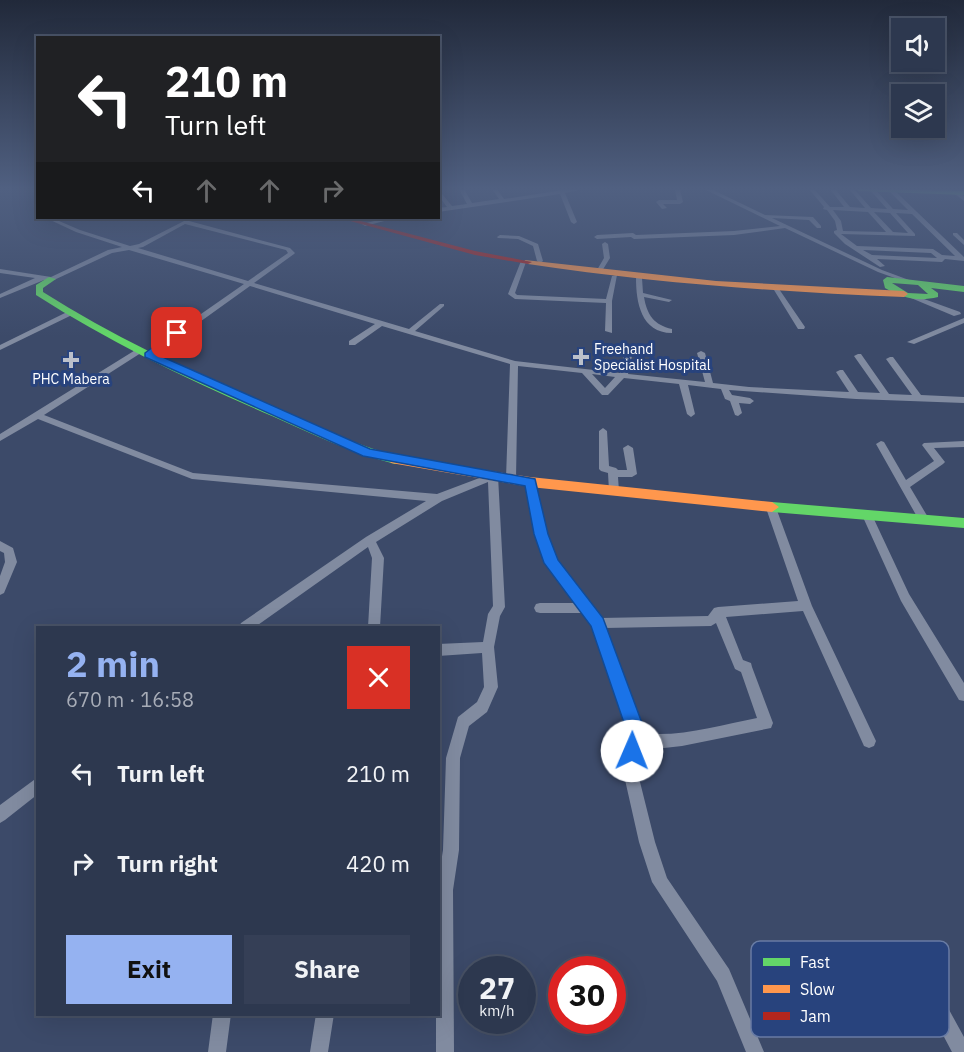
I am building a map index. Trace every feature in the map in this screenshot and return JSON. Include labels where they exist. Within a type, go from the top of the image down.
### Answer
[{"type":"main road","points":[[421,238],[456,249],[523,262],[639,279],[777,290],[910,288],[932,291],[933,296],[964,291]]},
{"type":"main road","points":[[432,238],[540,261],[600,270],[762,286],[853,287],[880,285],[887,281],[891,288],[964,291]]},
{"type":"main road","points":[[47,279],[39,287],[39,293],[70,314],[144,353],[368,453],[530,482],[771,508],[964,523]]},
{"type":"street","points":[[100,238],[514,363],[710,386],[856,396],[964,400]]},
{"type":"street","points":[[0,296],[110,252],[148,243],[156,238]]},
{"type":"street","points":[[0,438],[144,353],[291,256],[292,252],[242,238]]},
{"type":"street","points":[[523,238],[536,245],[540,261]]},
{"type":"street","points":[[809,238],[869,266],[962,317]]},
{"type":"street","points":[[842,238],[852,248],[873,257],[942,260],[940,258]]},
{"type":"street","points":[[941,238],[962,258]]},
{"type":"street","points":[[600,270],[607,258],[605,244]]},
{"type":"street","points":[[852,248],[933,251],[940,258],[962,258]]},
{"type":"street","points":[[869,266],[882,266],[873,257]]},
{"type":"street","points":[[523,262],[511,294],[514,297],[609,301]]},
{"type":"street","points":[[869,266],[887,281]]},
{"type":"street","points":[[0,271],[47,279]]},
{"type":"street","points":[[609,331],[609,301],[615,276]]},
{"type":"street","points":[[639,279],[640,306],[648,320],[654,327],[669,331]]},
{"type":"street","points":[[777,290],[801,327]]},
{"type":"street","points":[[639,294],[669,300]]},
{"type":"street","points":[[933,296],[962,317]]},
{"type":"street","points":[[411,331],[442,304]]},
{"type":"street","points":[[0,348],[70,314]]},
{"type":"street","points":[[911,342],[962,317]]},
{"type":"street","points":[[352,343],[381,323]]},
{"type":"street","points":[[700,353],[710,386]]},
{"type":"street","points":[[586,373],[605,393],[622,377],[628,356]]},
{"type":"street","points":[[858,356],[886,396]]},
{"type":"street","points":[[890,359],[919,398]]},
{"type":"street","points":[[510,478],[514,363]]},
{"type":"street","points":[[840,372],[856,396]]},
{"type":"street","points":[[683,383],[691,414]]},
{"type":"street","points":[[724,387],[728,397],[750,401]]},
{"type":"street","points":[[735,400],[738,413]]},
{"type":"street","points":[[37,415],[200,478],[438,498]]},
{"type":"street","points":[[603,431],[604,469],[613,470],[614,491]]},
{"type":"street","points":[[881,444],[924,519]]},
{"type":"street","points":[[904,486],[940,462],[927,445],[964,444]]},
{"type":"street","points":[[613,473],[632,474],[628,448]]},
{"type":"street","points":[[257,622],[370,540],[438,498],[493,476],[499,607],[494,614],[488,647],[492,687],[483,706],[463,722],[453,758],[451,850],[441,889],[445,1052]]},
{"type":"street","points":[[530,482],[541,534],[552,563],[597,623],[633,723],[635,739],[628,762],[647,842],[660,882],[723,975],[755,1052]]},
{"type":"street","points":[[771,508],[806,606],[869,741]]},
{"type":"street","points":[[867,515],[905,597],[964,695]]},
{"type":"street","points":[[370,540],[378,558],[374,626]]},
{"type":"street","points":[[0,545],[9,551],[11,562],[0,590]]},
{"type":"street","points":[[597,623],[711,621],[718,612],[806,606]]},
{"type":"street","points":[[540,608],[585,608]]},
{"type":"street","points":[[635,739],[644,741],[692,736],[766,723],[746,667],[739,664],[718,612]]},
{"type":"street","points":[[440,650],[488,647]]},
{"type":"street","points":[[0,815],[36,786]]},
{"type":"street","points":[[218,1052],[222,1016]]},
{"type":"street","points":[[319,1052],[325,1016]]},
{"type":"street","points":[[949,1028],[962,1052]]},
{"type":"traffic: fast","points":[[52,279],[39,287],[39,293],[117,340],[241,399],[367,453],[395,460]]},
{"type":"traffic: fast","points":[[887,280],[920,283],[935,295],[916,297],[905,294],[888,286],[887,280]]},
{"type":"traffic: fast","points":[[922,284],[964,289]]},
{"type":"traffic: fast","points":[[772,507],[964,523]]},
{"type":"traffic: slow","points":[[528,262],[622,275],[716,284],[904,294]]},
{"type":"traffic: slow","points":[[395,460],[530,482],[772,507]]},
{"type":"traffic: jam","points":[[419,238],[475,253],[528,262]]},
{"type":"place","name":"Freehand Specialist Hospital","points":[[581,357]]},
{"type":"place","name":"PHC Mabera","points":[[71,360]]},
{"type":"route","points":[[177,333],[148,355],[368,453],[385,458],[530,482],[541,534],[552,563],[565,584],[597,623],[633,723],[635,739],[632,751]]}]
